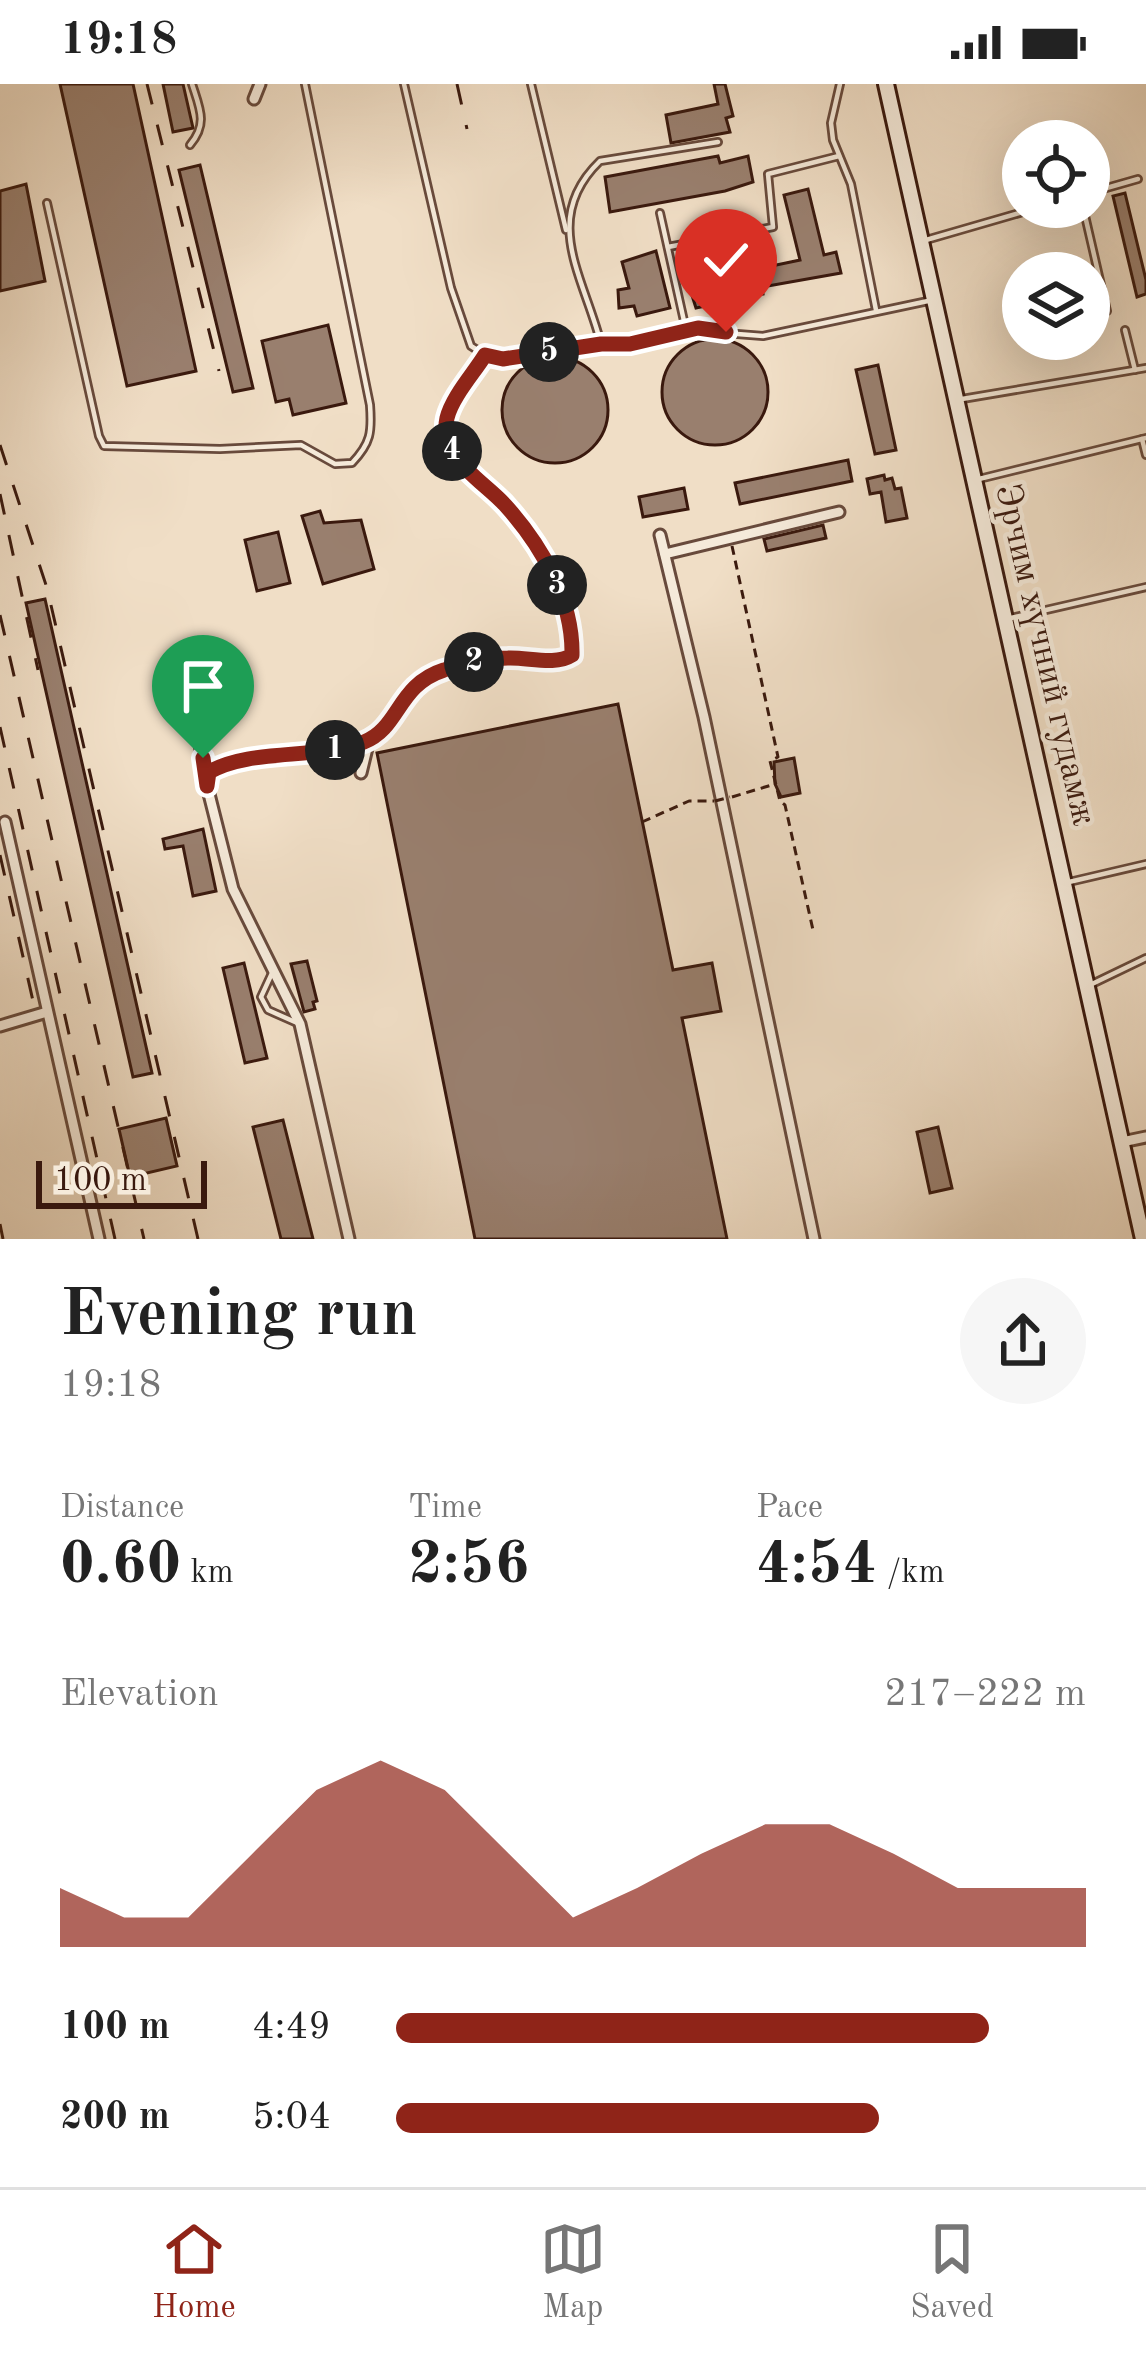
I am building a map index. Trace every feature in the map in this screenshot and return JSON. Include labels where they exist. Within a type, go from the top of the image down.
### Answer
[{"type":"main road","name":"Эрчим хүчний гудамж","points":[[886,84],[1143,1239]]},
{"type":"street","points":[[254,98],[260,84]]},
{"type":"street","points":[[207,786],[209,772],[226,762],[308,755],[369,740],[382,731],[420,678],[477,661],[564,661],[572,655],[567,611],[543,556],[507,506],[456,459],[447,441],[447,418],[485,355]]},
{"type":"street","points":[[665,554],[839,512]]},
{"type":"street","points":[[660,535],[704,717],[814,1239]]},
{"type":"street","points":[[186,673],[233,889],[300,1024],[349,1239]]},
{"type":"street","points":[[361,773],[369,740]]},
{"type":"street","points":[[5,822],[99,1239]]},
{"type":"street","points":[[0,1026],[47,1012]]},
{"type":"street","points":[[1122,1142],[1145,1139]]},
{"type":"lane","points":[[190,146],[201,132],[203,118],[192,84]]},
{"type":"lane","points":[[47,203],[104,446],[301,445],[335,464],[352,463],[368,447],[370,405],[305,84]]},
{"type":"lane","points":[[404,84],[451,288],[471,346],[485,355],[503,359],[630,344],[686,330],[763,336],[934,300]]},
{"type":"lane","points":[[531,84],[569,244],[601,344]]},
{"type":"lane","points":[[840,84],[831,123],[851,184],[876,312]]},
{"type":"lane","points":[[569,244],[568,222],[575,195],[601,160],[718,142]]},
{"type":"lane","points":[[668,247],[773,226],[768,174],[839,156]]},
{"type":"lane","points":[[1110,187],[1138,178]]},
{"type":"lane","points":[[660,213],[686,330]]},
{"type":"lane","points":[[921,241],[1002,218]]},
{"type":"lane","points":[[1125,330],[1135,370]]},
{"type":"lane","points":[[956,400],[1146,368]]},
{"type":"lane","points":[[974,480],[1144,439],[1146,455]]},
{"type":"lane","points":[[1005,620],[1146,586]]},
{"type":"lane","points":[[1064,883],[1146,864]]},
{"type":"lane","points":[[1087,986],[1146,958]]},
{"type":"lane","points":[[273,970],[261,997],[268,1010],[300,1024]]},
{"type":"path","points":[[730,538],[778,757],[770,761],[785,805],[813,930]]},
{"type":"path","points":[[642,822],[689,801],[715,801],[775,784]]},
{"type":"building","points":[[60,84],[133,84],[196,371],[127,386]]},
{"type":"building","points":[[163,84],[183,84],[193,128],[173,132]]},
{"type":"building","points":[[714,84],[725,84],[733,116],[726,118],[730,132],[671,143],[666,115],[718,104]]},
{"type":"building","points":[[718,156],[720,163],[748,156],[753,182],[610,212],[605,177]]},
{"type":"building","points":[[200,165],[253,388],[233,392],[179,170]]},
{"type":"building","points":[[26,184],[45,281],[0,291],[0,191]]},
{"type":"building","points":[[808,189],[824,255],[836,252],[841,273],[762,287],[763,294],[696,308],[683,267],[753,249],[757,269],[800,260],[784,195]]},
{"type":"building","points":[[1125,193],[1146,280],[1146,294],[1137,297],[1113,196]]},
{"type":"building","points":[[656,251],[670,308],[637,316],[634,306],[619,308],[618,290],[629,288],[622,262]]},
{"type":"building","points":[[328,325],[346,403],[293,415],[289,399],[276,402],[262,341]]},
{"type":"building","points":[[715,339],[735,343],[753,354],[764,372],[768,392],[764,412],[753,430],[735,441],[715,445],[695,441],[677,430],[666,412],[662,392],[666,372],[677,354],[695,343]]},
{"type":"building","points":[[555,357],[575,361],[593,372],[604,390],[608,410],[604,430],[593,448],[575,459],[555,463],[535,459],[517,448],[506,430],[502,410],[506,390],[517,372],[535,361]]},
{"type":"building","points":[[878,365],[896,450],[875,454],[856,370]]},
{"type":"building","points":[[848,460],[852,481],[740,504],[735,483]]},
{"type":"building","points":[[884,475],[885,480],[892,478],[895,489],[901,488],[907,518],[886,522],[881,492],[870,494],[867,479]]},
{"type":"building","points":[[684,488],[688,509],[643,517],[639,497]]},
{"type":"building","points":[[320,511],[324,523],[361,520],[374,569],[323,584],[302,516]]},
{"type":"building","points":[[823,525],[826,538],[767,551],[764,539]]},
{"type":"building","points":[[278,532],[290,583],[257,591],[245,540]]},
{"type":"building","points":[[45,599],[152,1073],[133,1077],[26,603]]},
{"type":"building","points":[[618,704],[673,970],[712,963],[721,1011],[682,1018],[727,1239],[475,1239],[377,753]]},
{"type":"building","points":[[794,758],[800,793],[781,797],[774,762]]},
{"type":"building","points":[[203,829],[216,891],[193,896],[183,846],[165,849],[163,839]]},
{"type":"building","points":[[307,961],[317,1001],[313,1002],[315,1009],[304,1012],[291,964]]},
{"type":"building","points":[[244,963],[267,1058],[245,1063],[223,968]]},
{"type":"building","points":[[166,1118],[177,1166],[130,1177],[119,1129]]},
{"type":"building","points":[[283,1120],[313,1239],[281,1239],[253,1127]]},
{"type":"building","points":[[938,1127],[952,1188],[930,1193],[917,1132]]},
{"type":"railway","points":[[147,84],[219,371]]},
{"type":"railway","points":[[457,84],[467,129]]},
{"type":"railway","points":[[0,445],[47,588],[198,1239]]},
{"type":"railway","points":[[0,494],[38,670]]},
{"type":"railway","points":[[0,615],[144,1239]]},
{"type":"railway","points":[[0,727],[115,1239]]},
{"type":"railway","points":[[0,855],[33,1001]]},
{"type":"railway","points":[[0,1224],[3,1239]]},
{"type":"route","points":[[203,758],[207,786],[209,772],[226,762],[308,755],[369,740],[382,731],[420,678],[477,661],[564,661],[572,655],[567,611],[543,556],[507,506],[456,459],[447,441],[447,418],[485,355],[503,359],[630,344],[698,328],[726,332]]}]
